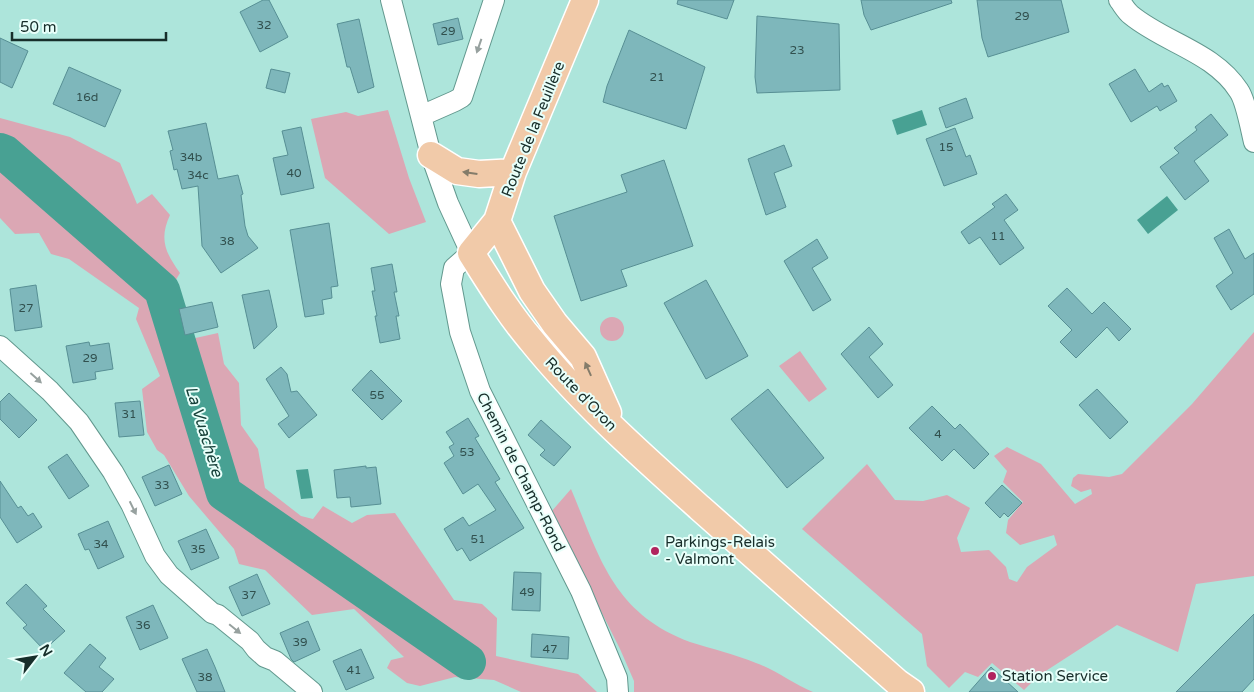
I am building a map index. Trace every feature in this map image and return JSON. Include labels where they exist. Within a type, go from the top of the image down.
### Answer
[{"type":"main road","name":"Route de la Feuillère","points":[[471,253],[497,221],[513,172],[585,0]]},
{"type":"main road","points":[[431,155],[457,171],[479,174],[513,172]]},
{"type":"main road","points":[[497,221],[532,291],[555,324],[583,357],[616,430]]},
{"type":"main road","name":"Route d'Oron","points":[[471,253],[510,314],[531,341],[616,430],[759,561],[898,683],[911,692]]},
{"type":"street","name":"Route d'Oron","points":[[391,0],[431,155],[453,216],[471,253]]},
{"type":"street","points":[[421,116],[455,102],[462,97],[494,0]]},
{"type":"street","points":[[1119,0],[1130,14],[1160,34],[1201,55],[1223,72],[1240,92],[1254,142]]},
{"type":"street","name":"Chemin de Champ-Rond","points":[[471,253],[454,268],[451,277],[455,309],[462,340],[480,391],[582,591],[610,658],[617,678],[618,692]]},
{"type":"street","points":[[0,346],[50,390],[79,422],[113,472],[131,504],[155,556],[169,575],[212,613],[218,615],[250,641],[256,650],[265,657],[275,661],[312,692]]},
{"type":"shaded area","points":[[388,110],[409,178],[426,222],[389,234],[325,178],[311,119],[346,112],[358,116]]},
{"type":"shaded area","points":[[922,110],[927,125],[897,135],[892,120]]},
{"type":"shaded area","points":[[0,118],[70,137],[120,163],[137,204],[152,194],[170,215],[165,231],[165,245],[167,252],[180,273],[168,293],[182,341],[218,333],[224,364],[239,383],[241,425],[258,449],[265,488],[301,516],[313,519],[323,506],[352,523],[367,515],[395,513],[454,600],[482,604],[497,618],[496,656],[578,674],[597,692],[521,692],[494,680],[455,677],[420,686],[407,683],[387,668],[391,660],[404,657],[354,609],[312,615],[265,570],[239,564],[234,549],[189,496],[164,455],[157,450],[147,432],[142,389],[160,376],[136,319],[139,308],[69,259],[51,254],[39,233],[15,234],[0,218]]},
{"type":"shaded area","points":[[1167,196],[1178,210],[1148,234],[1137,220]]},
{"type":"shaded area","points":[[612,317],[620,321],[624,329],[620,337],[612,341],[604,337],[600,329],[604,321]]},
{"type":"shaded area","points":[[1254,332],[1254,576],[1196,584],[1178,652],[1117,625],[1038,676],[1024,690],[992,663],[978,677],[965,672],[949,688],[927,666],[922,634],[802,529],[867,464],[895,500],[923,501],[947,495],[970,508],[957,538],[961,552],[989,550],[1006,567],[1009,579],[1017,582],[1027,567],[1057,545],[1054,535],[1020,545],[1006,533],[1008,520],[1023,502],[1003,482],[1007,471],[994,456],[1007,447],[1041,464],[1075,504],[1092,494],[1091,489],[1081,492],[1071,486],[1073,478],[1078,474],[1109,477],[1122,474],[1192,404]]},
{"type":"shaded area","points":[[800,351],[827,389],[809,402],[779,366]]},
{"type":"shaded area","points":[[308,469],[313,498],[301,499],[296,470]]},
{"type":"shaded area","points":[[571,489],[591,538],[612,580],[626,599],[643,616],[664,630],[690,642],[763,666],[813,692],[634,692],[634,681],[620,649],[551,512]]},
{"type":"building","points":[[263,0],[269,0],[288,37],[260,52],[240,12]]},
{"type":"building","points":[[678,0],[734,0],[727,19],[677,4]]},
{"type":"building","points":[[861,0],[951,0],[952,3],[871,30],[864,15]]},
{"type":"building","points":[[977,0],[1061,0],[1069,32],[988,57],[982,38]]},
{"type":"building","points":[[757,16],[839,24],[840,90],[757,93],[755,77]]},
{"type":"building","points":[[458,18],[463,39],[438,45],[433,24]]},
{"type":"building","points":[[359,19],[374,87],[358,93],[350,67],[347,67],[337,24]]},
{"type":"building","points":[[629,30],[705,67],[686,129],[603,102],[607,86]]},
{"type":"building","points":[[0,38],[28,51],[12,88],[0,82]]},
{"type":"building","points":[[69,67],[121,90],[105,127],[53,104]]},
{"type":"building","points":[[271,69],[290,73],[285,93],[266,88]]},
{"type":"building","points":[[1135,69],[1149,92],[1162,83],[1164,87],[1168,85],[1177,101],[1160,111],[1157,106],[1131,122],[1109,84]]},
{"type":"building","points":[[966,98],[973,118],[946,128],[939,108]]},
{"type":"building","points":[[1211,114],[1228,135],[1194,161],[1209,181],[1185,200],[1160,167],[1179,153],[1174,148],[1197,130],[1195,127]]},
{"type":"building","points":[[206,123],[218,179],[238,175],[243,194],[241,195],[245,226],[248,236],[258,248],[221,273],[202,246],[198,186],[182,189],[177,169],[174,170],[170,151],[173,150],[168,131]]},
{"type":"building","points":[[301,127],[314,188],[281,195],[273,158],[288,155],[282,131]]},
{"type":"building","points":[[955,128],[966,157],[970,155],[977,174],[944,186],[926,139]]},
{"type":"building","points":[[784,145],[792,166],[774,173],[786,207],[766,215],[748,159]]},
{"type":"building","points":[[664,160],[693,246],[621,270],[627,286],[581,301],[554,216],[627,192],[621,175]]},
{"type":"building","points":[[1006,194],[1018,210],[1004,220],[1024,248],[1000,265],[980,237],[969,244],[961,232],[995,207],[992,204]]},
{"type":"building","points":[[329,223],[338,286],[331,287],[332,298],[322,300],[324,314],[305,317],[290,230]]},
{"type":"building","points":[[1229,229],[1245,259],[1254,253],[1254,294],[1231,310],[1216,286],[1233,273],[1214,238]]},
{"type":"building","points":[[817,239],[828,258],[812,268],[831,300],[813,311],[784,261]]},
{"type":"building","points":[[392,264],[397,292],[394,292],[399,316],[396,316],[400,339],[380,343],[372,291],[375,291],[371,268]]},
{"type":"building","points":[[706,280],[748,356],[706,379],[664,303]]},
{"type":"building","points":[[36,285],[42,327],[15,331],[10,289]]},
{"type":"building","points":[[1067,288],[1092,314],[1104,302],[1131,329],[1119,341],[1107,327],[1076,358],[1060,342],[1072,330],[1048,306]]},
{"type":"building","points":[[269,290],[277,327],[254,349],[242,295]]},
{"type":"building","points":[[212,302],[218,327],[185,335],[179,309]]},
{"type":"building","points":[[869,327],[883,344],[869,357],[893,385],[878,398],[841,354]]},
{"type":"building","points":[[89,342],[90,346],[109,343],[113,369],[95,372],[96,379],[73,383],[66,346]]},
{"type":"building","points":[[281,367],[287,374],[291,392],[297,391],[317,415],[289,438],[278,424],[289,416],[266,379]]},
{"type":"building","points":[[371,370],[402,401],[382,420],[352,390]]},
{"type":"building","points":[[768,389],[824,458],[787,488],[731,419]]},
{"type":"building","points":[[1097,389],[1128,422],[1110,439],[1079,405]]},
{"type":"building","points":[[9,393],[37,420],[19,438],[0,419],[0,402]]},
{"type":"building","points":[[140,401],[144,435],[119,437],[115,403]]},
{"type":"building","points":[[932,406],[955,429],[960,424],[989,454],[974,469],[954,449],[942,461],[909,428]]},
{"type":"building","points":[[468,418],[479,436],[475,438],[500,479],[495,482],[524,528],[470,561],[462,548],[457,551],[444,529],[463,517],[469,526],[496,510],[478,484],[463,494],[444,463],[454,456],[449,447],[454,444],[446,432]]},
{"type":"building","points":[[541,420],[571,447],[554,466],[540,455],[545,450],[528,435]]},
{"type":"building","points":[[67,454],[89,486],[69,499],[48,467]]},
{"type":"building","points":[[169,465],[182,494],[155,506],[142,477]]},
{"type":"building","points":[[366,466],[366,468],[376,467],[381,504],[351,507],[350,497],[337,498],[334,470]]},
{"type":"building","points":[[0,481],[18,508],[21,506],[28,516],[33,513],[42,527],[17,543],[0,517]]},
{"type":"building","points":[[1002,485],[1022,503],[1008,517],[1004,513],[1000,518],[985,503]]},
{"type":"building","points":[[108,521],[124,557],[98,569],[89,549],[85,550],[78,534]]},
{"type":"building","points":[[206,529],[219,558],[191,570],[178,541]]},
{"type":"building","points":[[514,572],[541,573],[540,611],[512,610]]},
{"type":"building","points":[[257,574],[270,604],[242,616],[229,587]]},
{"type":"building","points":[[26,584],[47,606],[43,609],[65,631],[44,650],[23,628],[27,625],[6,603]]},
{"type":"building","points":[[153,605],[168,638],[140,650],[126,617]]},
{"type":"building","points":[[1254,614],[1254,679],[1242,692],[1176,692]]},
{"type":"building","points":[[308,621],[320,650],[294,662],[280,633]]},
{"type":"building","points":[[532,634],[569,637],[568,659],[531,657]]},
{"type":"building","points":[[90,644],[106,658],[99,667],[114,679],[102,692],[86,692],[64,673]]},
{"type":"building","points":[[207,649],[225,692],[197,692],[182,659]]},
{"type":"building","points":[[361,649],[374,678],[346,690],[333,661]]},
{"type":"building","name":"Station Service","points":[[991,667],[1018,692],[969,692]]},
{"type":"waterway","name":"La Vuachère","points":[[0,151],[5,153],[162,290],[224,493],[468,662]]},
{"type":"place","name":"Parkings-Relais - Valmont","points":[[655,551]]},
{"type":"place","name":"Station Service","points":[[992,676]]}]
